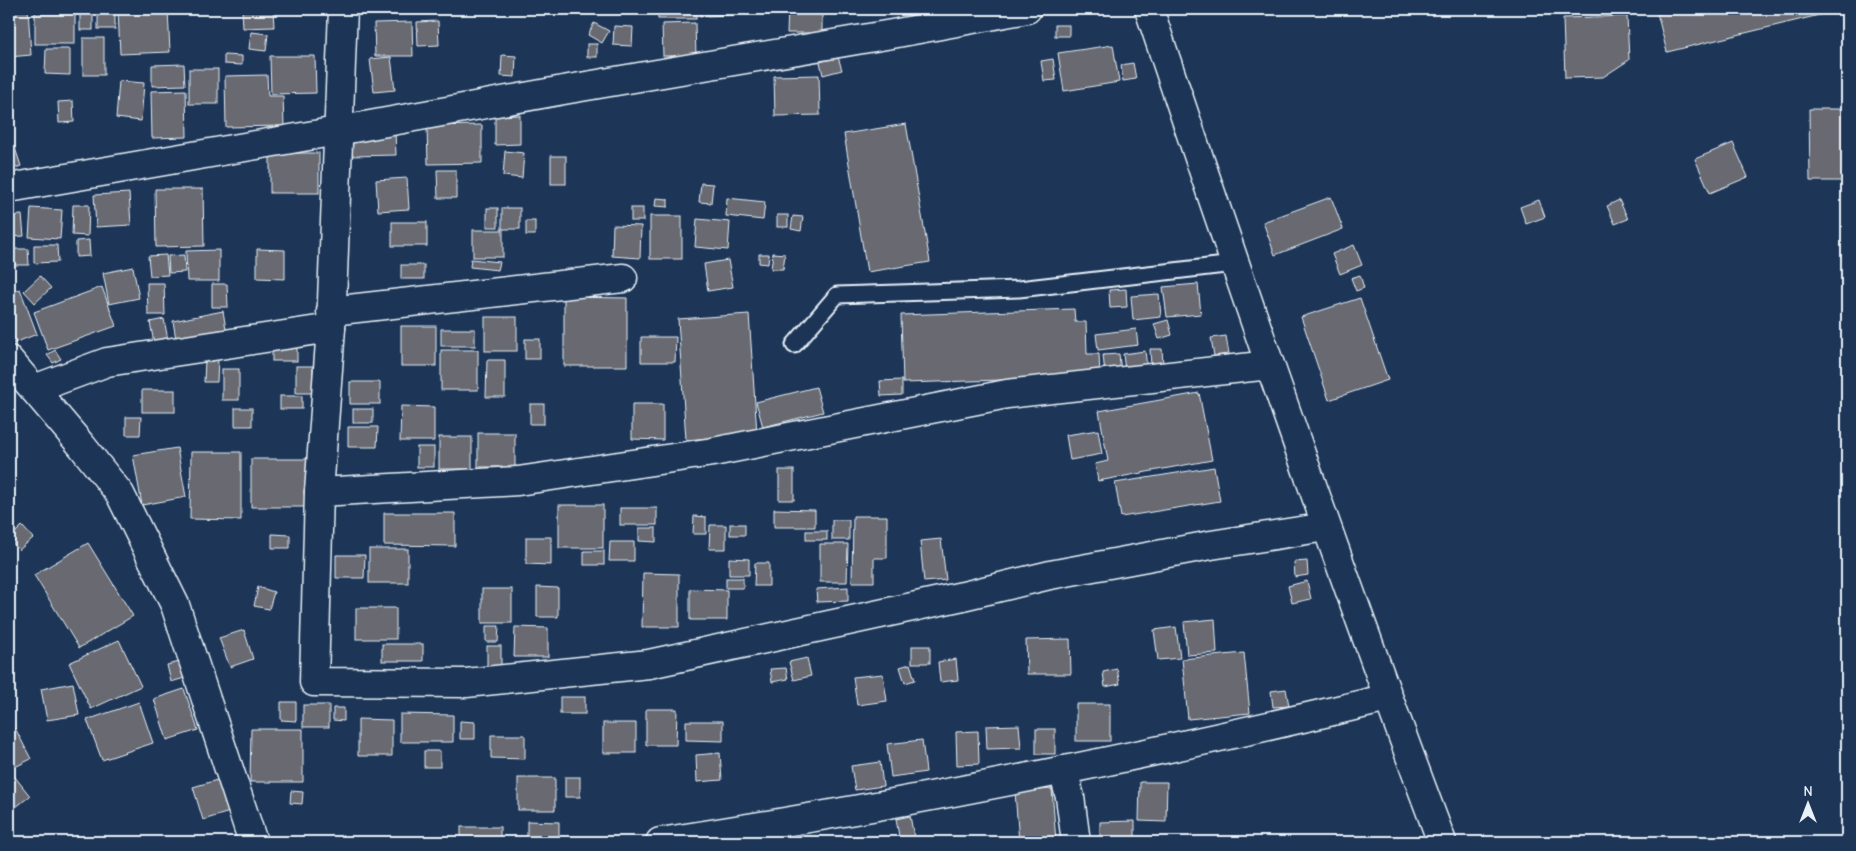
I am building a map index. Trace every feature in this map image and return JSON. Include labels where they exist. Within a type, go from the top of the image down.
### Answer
[{"type":"street","points":[[343,9],[331,319],[319,492],[314,682],[466,683],[649,664],[963,596],[1050,575],[1211,545],[1326,527]]},
{"type":"street","points":[[9,188],[1027,9]]},
{"type":"street","points":[[1149,9],[1234,264],[1326,527],[1442,842]]},
{"type":"street","points":[[34,389],[107,362],[331,319],[623,278]]},
{"type":"street","points":[[9,360],[120,494],[175,605],[253,842]]},
{"type":"street","points":[[319,492],[518,481],[713,452],[1007,394],[1270,365]]},
{"type":"street","points":[[660,842],[730,832],[1063,770],[1241,733],[1388,698]]},
{"type":"street","points":[[1063,770],[1070,797],[1076,842]]},
{"type":"lane","points":[[794,346],[837,295],[1018,289],[1234,264]]},
{"type":"building","points":[[9,9],[28,9],[31,55],[9,57]]},
{"type":"building","points":[[35,9],[75,9],[75,44],[35,44]]},
{"type":"building","points":[[118,9],[168,9],[170,52],[120,54]]},
{"type":"building","points":[[242,9],[273,9],[274,27],[243,28]]},
{"type":"building","points":[[373,9],[413,9],[373,12]]},
{"type":"building","points":[[658,9],[696,9],[696,19],[658,19]]},
{"type":"building","points":[[700,9],[734,9],[734,15],[700,16]]},
{"type":"building","points":[[788,9],[822,9],[822,33],[787,33]]},
{"type":"building","points":[[1656,9],[1844,9],[1667,52]]},
{"type":"building","points":[[80,10],[93,10],[93,30],[80,30]]},
{"type":"building","points":[[98,11],[115,11],[115,29],[98,29]]},
{"type":"building","points":[[1627,16],[1629,60],[1603,77],[1565,78],[1563,18]]},
{"type":"building","points":[[438,21],[439,45],[418,46],[417,22]]},
{"type":"building","points":[[412,22],[413,56],[375,56],[374,23]]},
{"type":"building","points":[[594,23],[609,31],[602,43],[588,35]]},
{"type":"building","points":[[695,23],[696,56],[663,56],[662,24]]},
{"type":"building","points":[[1055,25],[1069,25],[1069,36],[1055,36]]},
{"type":"building","points":[[614,26],[633,27],[632,46],[613,45]]},
{"type":"building","points":[[251,32],[268,34],[266,51],[249,49]]},
{"type":"building","points":[[83,38],[104,38],[104,75],[83,75]]},
{"type":"building","points":[[587,44],[597,44],[597,57],[587,57]]},
{"type":"building","points":[[1113,45],[1119,82],[1064,91],[1058,53]]},
{"type":"building","points":[[46,49],[70,49],[70,75],[45,74]]},
{"type":"building","points":[[224,55],[242,56],[242,65],[224,64]]},
{"type":"building","points":[[502,55],[516,56],[515,77],[501,76]]},
{"type":"building","points":[[270,56],[315,56],[316,93],[271,94]]},
{"type":"building","points":[[391,57],[395,90],[374,92],[370,59]]},
{"type":"building","points":[[838,57],[842,70],[823,75],[820,62]]},
{"type":"building","points":[[1053,59],[1056,80],[1044,81],[1041,61]]},
{"type":"building","points":[[1133,63],[1136,79],[1123,81],[1121,65]]},
{"type":"building","points":[[184,64],[185,85],[152,86],[152,65]]},
{"type":"building","points":[[189,69],[218,69],[218,104],[189,104]]},
{"type":"building","points":[[267,75],[268,96],[283,96],[284,126],[226,127],[225,76]]},
{"type":"building","points":[[819,75],[820,115],[775,116],[774,76]]},
{"type":"building","points":[[119,81],[144,83],[141,121],[116,118]]},
{"type":"building","points":[[186,90],[187,137],[152,138],[151,91]]},
{"type":"building","points":[[73,101],[74,122],[59,123],[58,102]]},
{"type":"building","points":[[1809,109],[1847,109],[1847,181],[1810,181]]},
{"type":"building","points":[[520,115],[520,144],[495,145],[495,116]]},
{"type":"building","points":[[906,124],[930,262],[867,272],[844,134]]},
{"type":"building","points":[[482,125],[482,163],[428,164],[427,126]]},
{"type":"building","points":[[9,130],[21,166],[9,170]]},
{"type":"building","points":[[395,131],[396,155],[350,156],[350,132]]},
{"type":"building","points":[[1733,143],[1748,177],[1710,193],[1695,159]]},
{"type":"building","points":[[505,151],[524,153],[522,178],[503,176]]},
{"type":"building","points":[[270,153],[319,153],[319,193],[270,193]]},
{"type":"building","points":[[551,156],[566,156],[566,184],[551,184]]},
{"type":"building","points":[[437,170],[456,170],[456,198],[438,198]]},
{"type":"building","points":[[407,178],[409,209],[378,211],[376,180]]},
{"type":"building","points":[[701,183],[713,184],[711,203],[699,202]]},
{"type":"building","points":[[155,189],[203,189],[204,246],[156,247]]},
{"type":"building","points":[[129,193],[131,225],[96,227],[94,195]]},
{"type":"building","points":[[1331,197],[1343,229],[1275,255],[1263,222]]},
{"type":"building","points":[[656,198],[668,199],[668,207],[655,206]]},
{"type":"building","points":[[727,198],[765,202],[763,220],[726,216]]},
{"type":"building","points":[[1539,200],[1545,217],[1526,224],[1520,207]]},
{"type":"building","points":[[1619,200],[1628,219],[1615,224],[1607,206]]},
{"type":"building","points":[[73,205],[89,205],[88,236],[72,235]]},
{"type":"building","points":[[31,208],[62,210],[60,239],[29,237]]},
{"type":"building","points":[[487,208],[498,208],[498,227],[487,227]]},
{"type":"building","points":[[502,208],[520,208],[520,229],[502,229]]},
{"type":"building","points":[[631,208],[643,208],[643,221],[631,221]]},
{"type":"building","points":[[22,215],[24,236],[9,237],[9,216]]},
{"type":"building","points":[[777,215],[788,215],[788,227],[777,227]]},
{"type":"building","points":[[650,216],[682,216],[682,259],[650,259]]},
{"type":"building","points":[[793,216],[803,217],[801,231],[791,229]]},
{"type":"building","points":[[697,219],[730,222],[728,250],[695,247]]},
{"type":"building","points":[[526,221],[535,221],[535,235],[526,235]]},
{"type":"building","points":[[392,222],[427,222],[427,246],[392,246]]},
{"type":"building","points":[[613,225],[641,226],[640,258],[612,256]]},
{"type":"building","points":[[473,230],[503,230],[503,257],[473,257]]},
{"type":"building","points":[[89,240],[90,256],[76,257],[76,241]]},
{"type":"building","points":[[34,245],[57,245],[58,262],[34,263]]},
{"type":"building","points":[[1354,245],[1362,265],[1340,274],[1332,254]]},
{"type":"building","points":[[9,249],[28,249],[29,265],[9,265]]},
{"type":"building","points":[[257,249],[285,250],[285,279],[257,278]]},
{"type":"building","points":[[219,250],[219,281],[187,281],[186,251]]},
{"type":"building","points":[[773,253],[785,254],[783,269],[771,269]]},
{"type":"building","points":[[759,254],[769,254],[768,264],[759,263]]},
{"type":"building","points":[[166,255],[168,275],[150,276],[148,256]]},
{"type":"building","points":[[184,255],[185,272],[169,273],[168,256]]},
{"type":"building","points":[[471,259],[500,262],[498,270],[470,267]]},
{"type":"building","points":[[728,260],[733,287],[708,291],[704,264]]},
{"type":"building","points":[[401,265],[424,265],[424,279],[401,279]]},
{"type":"building","points":[[133,267],[139,298],[109,304],[103,273]]},
{"type":"building","points":[[1360,275],[1364,288],[1356,291],[1351,278]]},
{"type":"building","points":[[40,276],[51,288],[35,303],[24,291]]},
{"type":"building","points":[[147,283],[164,283],[165,315],[148,315]]},
{"type":"building","points":[[212,284],[227,284],[228,307],[212,307]]},
{"type":"building","points":[[1198,284],[1201,314],[1167,317],[1163,287]]},
{"type":"building","points":[[102,287],[116,326],[48,350],[34,312]]},
{"type":"building","points":[[20,289],[37,334],[9,345],[9,293]]},
{"type":"building","points":[[1126,289],[1127,307],[1110,308],[1109,290]]},
{"type":"building","points":[[1159,294],[1161,317],[1133,320],[1131,296]]},
{"type":"building","points":[[564,297],[627,298],[627,366],[564,366]]},
{"type":"building","points":[[1360,298],[1388,380],[1329,400],[1301,317]]},
{"type":"building","points":[[1074,309],[1075,322],[1086,322],[1087,354],[1099,354],[1100,377],[903,383],[901,315]]},
{"type":"building","points":[[223,311],[226,329],[176,339],[173,321]]},
{"type":"building","points":[[749,314],[757,434],[686,440],[678,319]]},
{"type":"building","points":[[485,317],[517,317],[517,351],[485,351]]},
{"type":"building","points":[[164,319],[168,340],[154,343],[150,322]]},
{"type":"building","points":[[1168,320],[1172,335],[1159,339],[1154,324]]},
{"type":"building","points":[[401,326],[436,326],[436,366],[401,366]]},
{"type":"building","points":[[441,329],[475,329],[475,346],[441,346]]},
{"type":"building","points":[[1136,329],[1138,345],[1098,350],[1096,334]]},
{"type":"building","points":[[1226,336],[1229,354],[1214,356],[1211,338]]},
{"type":"building","points":[[641,337],[676,337],[675,362],[641,362]]},
{"type":"building","points":[[525,339],[540,339],[540,359],[525,359]]},
{"type":"building","points":[[272,346],[297,346],[297,361],[272,361]]},
{"type":"building","points":[[1150,349],[1162,349],[1163,365],[1151,366]]},
{"type":"building","points":[[55,350],[61,359],[53,363],[47,355]]},
{"type":"building","points":[[441,350],[478,350],[478,390],[441,390]]},
{"type":"building","points":[[1145,351],[1147,368],[1125,371],[1123,354]]},
{"type":"building","points":[[1119,354],[1121,372],[1105,373],[1103,355]]},
{"type":"building","points":[[205,359],[218,359],[217,382],[204,382]]},
{"type":"building","points":[[487,360],[505,360],[505,397],[486,397]]},
{"type":"building","points":[[296,366],[313,366],[313,393],[296,393]]},
{"type":"building","points":[[222,369],[239,369],[239,400],[222,400]]},
{"type":"building","points":[[902,380],[902,395],[881,396],[880,381]]},
{"type":"building","points":[[350,382],[380,382],[380,404],[350,404]]},
{"type":"building","points":[[816,387],[823,412],[763,427],[756,402]]},
{"type":"building","points":[[142,390],[175,390],[175,412],[142,412]]},
{"type":"building","points":[[1199,393],[1212,460],[1098,481],[1095,464],[1108,461],[1099,411]]},
{"type":"building","points":[[280,396],[302,396],[302,409],[280,409]]},
{"type":"building","points":[[530,404],[544,404],[544,424],[530,424]]},
{"type":"building","points":[[632,404],[663,404],[663,440],[632,439]]},
{"type":"building","points":[[401,406],[434,407],[434,441],[400,441]]},
{"type":"building","points":[[235,408],[252,408],[252,426],[235,426]]},
{"type":"building","points":[[353,409],[373,409],[373,423],[353,423]]},
{"type":"building","points":[[126,417],[141,417],[140,435],[126,435]]},
{"type":"building","points":[[348,427],[378,427],[377,447],[348,447]]},
{"type":"building","points":[[1098,430],[1102,454],[1070,460],[1066,435]]},
{"type":"building","points":[[478,433],[515,433],[515,467],[478,467]]},
{"type":"building","points":[[439,437],[472,437],[472,469],[439,469]]},
{"type":"building","points":[[417,447],[434,447],[434,467],[417,467]]},
{"type":"building","points":[[177,448],[186,497],[142,505],[133,455]]},
{"type":"building","points":[[191,452],[241,452],[241,520],[190,519]]},
{"type":"building","points":[[251,459],[313,459],[312,507],[251,507]]},
{"type":"building","points":[[1214,467],[1220,501],[1121,517],[1115,483]]},
{"type":"building","points":[[779,470],[794,470],[794,500],[779,500]]},
{"type":"building","points":[[559,505],[603,505],[603,548],[559,548]]},
{"type":"building","points":[[620,508],[657,508],[657,525],[620,525]]},
{"type":"building","points":[[774,509],[815,510],[815,527],[774,527]]},
{"type":"building","points":[[384,513],[455,513],[455,546],[384,545]]},
{"type":"building","points":[[694,516],[706,517],[706,534],[693,534]]},
{"type":"building","points":[[853,516],[887,516],[887,558],[874,558],[874,582],[852,582]]},
{"type":"building","points":[[832,520],[849,520],[849,540],[832,540]]},
{"type":"building","points":[[730,524],[745,524],[745,535],[730,535]]},
{"type":"building","points":[[710,525],[726,525],[726,549],[709,549]]},
{"type":"building","points":[[22,526],[33,538],[19,550],[9,539]]},
{"type":"building","points":[[639,528],[656,528],[656,542],[639,541]]},
{"type":"building","points":[[806,531],[827,531],[827,540],[806,540]]},
{"type":"building","points":[[272,534],[290,535],[290,548],[272,548]]},
{"type":"building","points":[[526,537],[551,537],[551,565],[526,564]]},
{"type":"building","points":[[941,539],[946,580],[924,582],[920,541]]},
{"type":"building","points":[[610,542],[634,542],[634,561],[609,561]]},
{"type":"building","points":[[88,543],[133,616],[79,648],[34,575]]},
{"type":"building","points":[[820,544],[848,544],[847,582],[820,582]]},
{"type":"building","points":[[369,549],[408,549],[408,583],[369,583]]},
{"type":"building","points":[[584,551],[604,551],[604,565],[584,565]]},
{"type":"building","points":[[336,555],[365,555],[364,578],[336,578]]},
{"type":"building","points":[[729,558],[749,559],[749,575],[729,575]]},
{"type":"building","points":[[1307,561],[1308,575],[1295,577],[1294,562]]},
{"type":"building","points":[[755,563],[769,563],[769,586],[754,586]]},
{"type":"building","points":[[643,573],[679,574],[679,627],[642,627]]},
{"type":"building","points":[[726,578],[743,578],[743,588],[726,588]]},
{"type":"building","points":[[1307,581],[1311,599],[1292,603],[1288,586]]},
{"type":"building","points":[[258,587],[274,592],[269,609],[254,606]]},
{"type":"building","points":[[537,587],[558,588],[558,617],[537,617]]},
{"type":"building","points":[[848,587],[848,601],[817,602],[816,589]]},
{"type":"building","points":[[482,589],[512,589],[512,623],[482,623]]},
{"type":"building","points":[[690,589],[727,590],[727,620],[690,620]]},
{"type":"building","points":[[356,608],[396,608],[396,639],[356,639]]},
{"type":"building","points":[[1215,619],[1217,653],[1187,655],[1184,622]]},
{"type":"building","points":[[486,626],[499,626],[498,642],[486,642]]},
{"type":"building","points":[[515,627],[548,628],[548,657],[514,657]]},
{"type":"building","points":[[1176,627],[1180,658],[1158,660],[1154,630]]},
{"type":"building","points":[[244,630],[253,659],[230,667],[219,638]]},
{"type":"building","points":[[1070,639],[1071,674],[1027,674],[1026,640]]},
{"type":"building","points":[[119,640],[141,686],[91,709],[69,663]]},
{"type":"building","points":[[382,644],[423,644],[423,661],[382,661]]},
{"type":"building","points":[[487,646],[501,646],[501,667],[487,667]]},
{"type":"building","points":[[912,646],[930,646],[930,663],[912,663]]},
{"type":"building","points":[[1244,653],[1250,713],[1188,719],[1182,659]]},
{"type":"building","points":[[807,658],[811,676],[794,680],[789,662]]},
{"type":"building","points":[[956,659],[958,680],[940,682],[938,662]]},
{"type":"building","points":[[184,661],[188,677],[171,682],[167,665]]},
{"type":"building","points":[[910,664],[915,680],[905,683],[900,667]]},
{"type":"building","points":[[786,668],[788,679],[772,682],[770,669]]},
{"type":"building","points":[[1117,669],[1120,684],[1105,687],[1103,672]]},
{"type":"building","points":[[883,674],[887,701],[857,705],[853,677]]},
{"type":"building","points":[[73,683],[79,715],[47,720],[41,689]]},
{"type":"building","points":[[184,689],[198,730],[167,740],[154,699]]},
{"type":"building","points":[[1286,689],[1289,706],[1273,707],[1271,691]]},
{"type":"building","points":[[560,697],[585,697],[585,714],[560,714]]},
{"type":"building","points":[[139,702],[153,743],[102,760],[87,720]]},
{"type":"building","points":[[281,702],[296,702],[296,721],[281,720]]},
{"type":"building","points":[[1076,704],[1110,704],[1110,741],[1076,741]]},
{"type":"building","points":[[303,705],[329,705],[329,727],[303,727]]},
{"type":"building","points":[[333,708],[344,708],[344,721],[333,720]]},
{"type":"building","points":[[646,709],[677,709],[676,745],[646,745]]},
{"type":"building","points":[[400,714],[453,715],[453,742],[400,742]]},
{"type":"building","points":[[358,719],[392,720],[392,756],[358,756]]},
{"type":"building","points":[[460,721],[475,722],[475,739],[460,739]]},
{"type":"building","points":[[686,721],[723,721],[723,741],[686,740]]},
{"type":"building","points":[[603,723],[636,723],[636,753],[603,753]]},
{"type":"building","points":[[1019,725],[1021,748],[987,749],[986,726]]},
{"type":"building","points":[[15,728],[31,759],[9,770],[9,731]]},
{"type":"building","points":[[251,729],[303,729],[303,782],[250,782]]},
{"type":"building","points":[[1036,729],[1055,729],[1055,754],[1036,754]]},
{"type":"building","points":[[978,731],[979,764],[957,765],[956,732]]},
{"type":"building","points":[[491,735],[525,735],[525,759],[491,758]]},
{"type":"building","points":[[922,740],[926,772],[891,777],[887,744]]},
{"type":"building","points":[[424,751],[440,751],[440,767],[424,767]]},
{"type":"building","points":[[720,753],[722,780],[697,782],[696,755]]},
{"type":"building","points":[[880,762],[883,786],[855,790],[851,766]]},
{"type":"building","points":[[11,772],[30,796],[11,811],[9,808],[9,774]]},
{"type":"building","points":[[565,777],[580,777],[580,797],[565,797]]},
{"type":"building","points":[[224,778],[233,811],[203,820],[193,787]]},
{"type":"building","points":[[518,778],[555,778],[555,810],[518,810]]},
{"type":"building","points":[[1140,782],[1167,782],[1166,822],[1139,821]]},
{"type":"building","points":[[1052,789],[1056,842],[1019,842],[1015,792]]},
{"type":"building","points":[[291,791],[303,792],[302,804],[290,803]]},
{"type":"building","points":[[910,816],[915,842],[900,842],[896,819]]},
{"type":"building","points":[[527,821],[559,822],[559,842],[527,842]]},
{"type":"building","points":[[1135,821],[1135,842],[1100,842],[1100,822]]},
{"type":"building","points":[[461,827],[500,827],[500,842],[461,842]]}]
